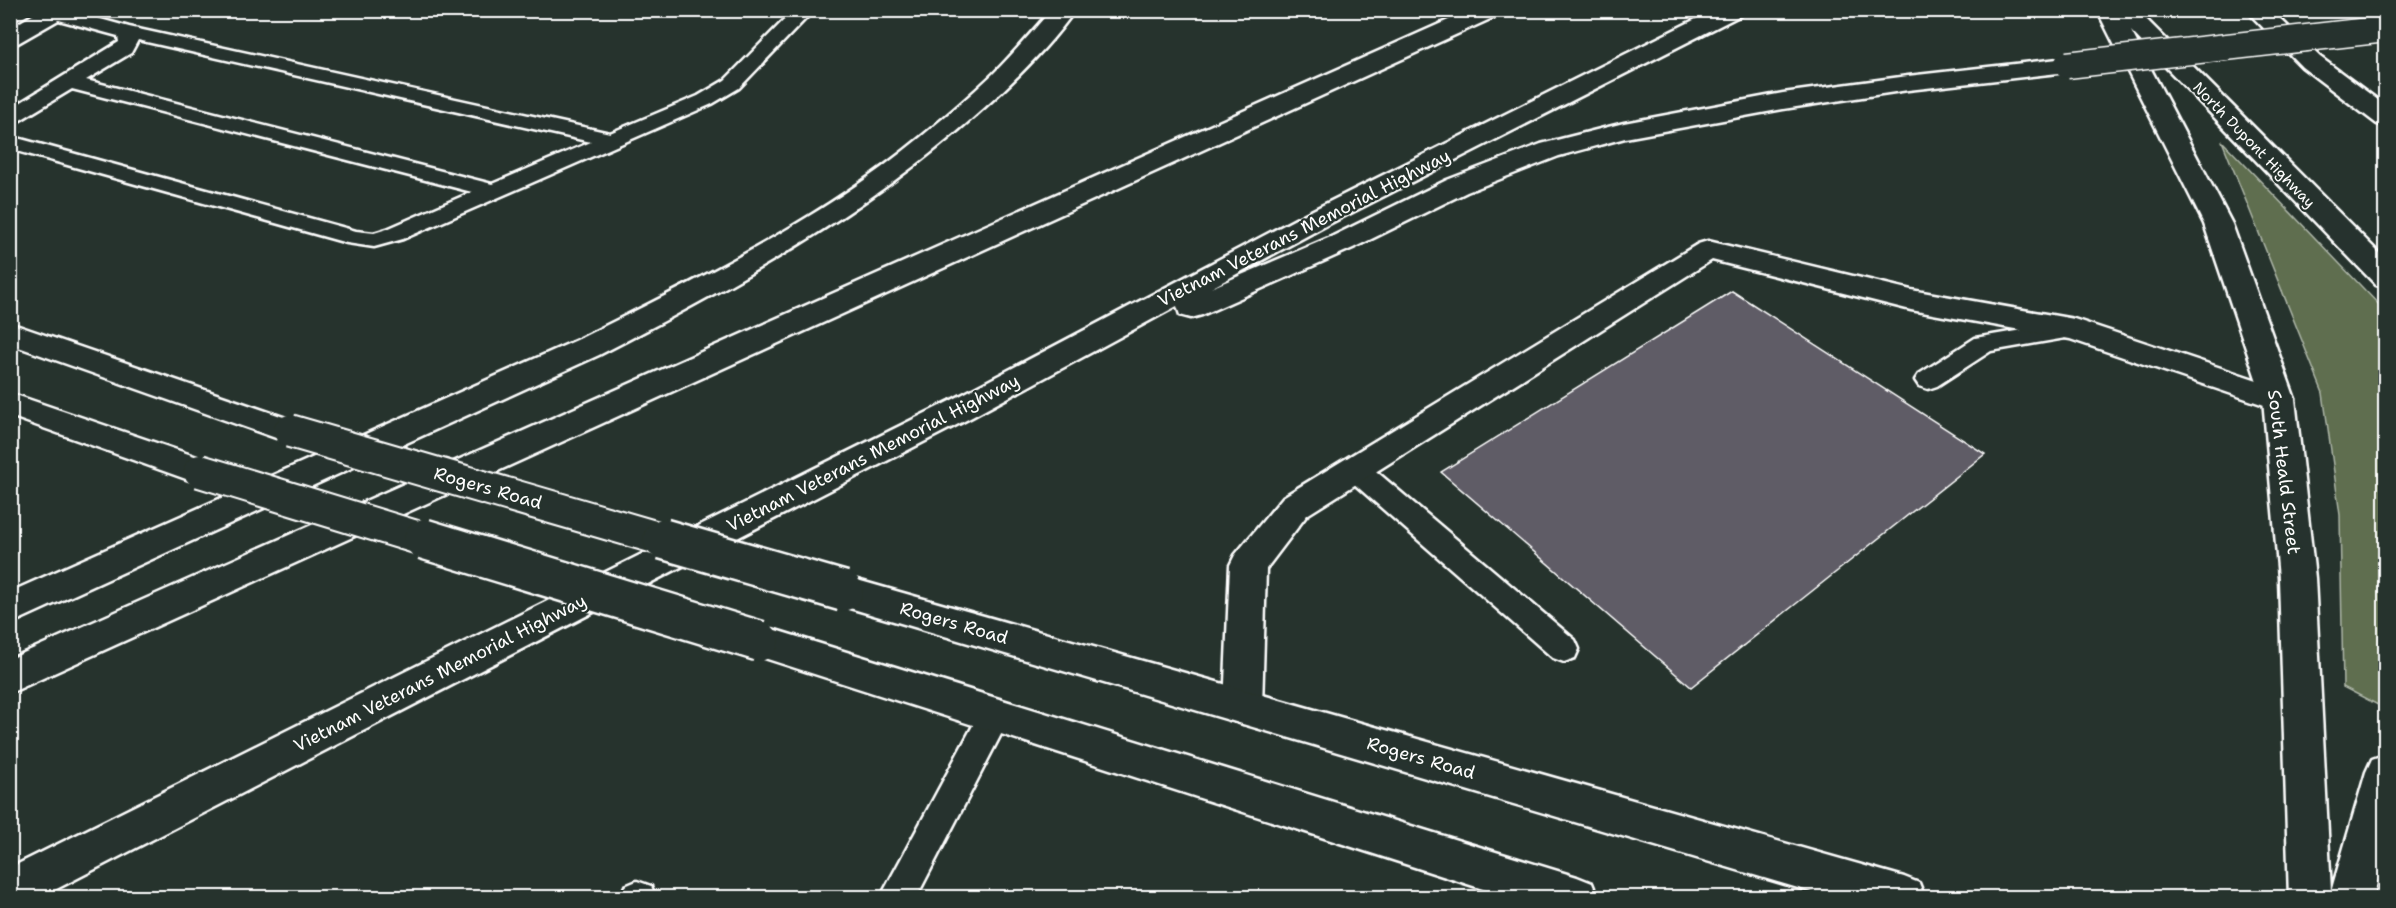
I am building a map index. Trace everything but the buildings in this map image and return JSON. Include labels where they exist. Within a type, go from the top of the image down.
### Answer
[{"type":"main road","points":[[10,609],[536,372],[650,316],[776,247],[871,186],[941,134],[1002,79],[1064,10]]},
{"type":"main road","points":[[10,677],[1491,10]]},
{"type":"main road","name":"Vietnam Veterans Memorial Highway","points":[[10,890],[961,409],[1317,219],[1733,10]]},
{"type":"main road","name":"South Heald Street","points":[[2108,10],[2218,224],[2279,399],[2297,578],[2310,897]]},
{"type":"main road","name":"North Dupont Highway","points":[[2123,10],[2385,278]]},
{"type":"main road","points":[[2257,10],[2385,131]]},
{"type":"main road","points":[[10,38],[57,12]]},
{"type":"main road","points":[[961,409],[1342,242],[1457,186],[1550,150],[1624,131],[1783,101],[1908,83],[2385,29]]},
{"type":"main road","points":[[2311,62],[2385,119]]},
{"type":"main road","points":[[1243,707],[1248,565],[1295,506],[1708,250],[1911,300],[2074,329],[2279,399]]},
{"type":"main road","name":"Rogers Road","points":[[10,333],[290,431],[1904,897]]},
{"type":"main road","points":[[10,404],[200,471],[759,641],[1577,897]]},
{"type":"main road","points":[[2351,897],[2385,772]]},
{"type":"lane","points":[[10,142],[355,238],[374,240],[395,234],[705,100],[732,84],[805,10]]},
{"type":"lane","points":[[57,12],[127,32],[612,141]]},
{"type":"lane","points":[[10,118],[123,50],[129,43],[127,32]]},
{"type":"lane","points":[[69,82],[494,191]]},
{"type":"lane","points":[[1928,380],[1984,344],[2074,329]]},
{"type":"lane","points":[[1354,468],[1564,649]]},
{"type":"lane","points":[[897,897],[995,715]]},
{"type":"green space","points":[[2222,141],[2385,311],[2386,697],[2380,706],[2343,687],[2340,515],[2323,393]]}]
